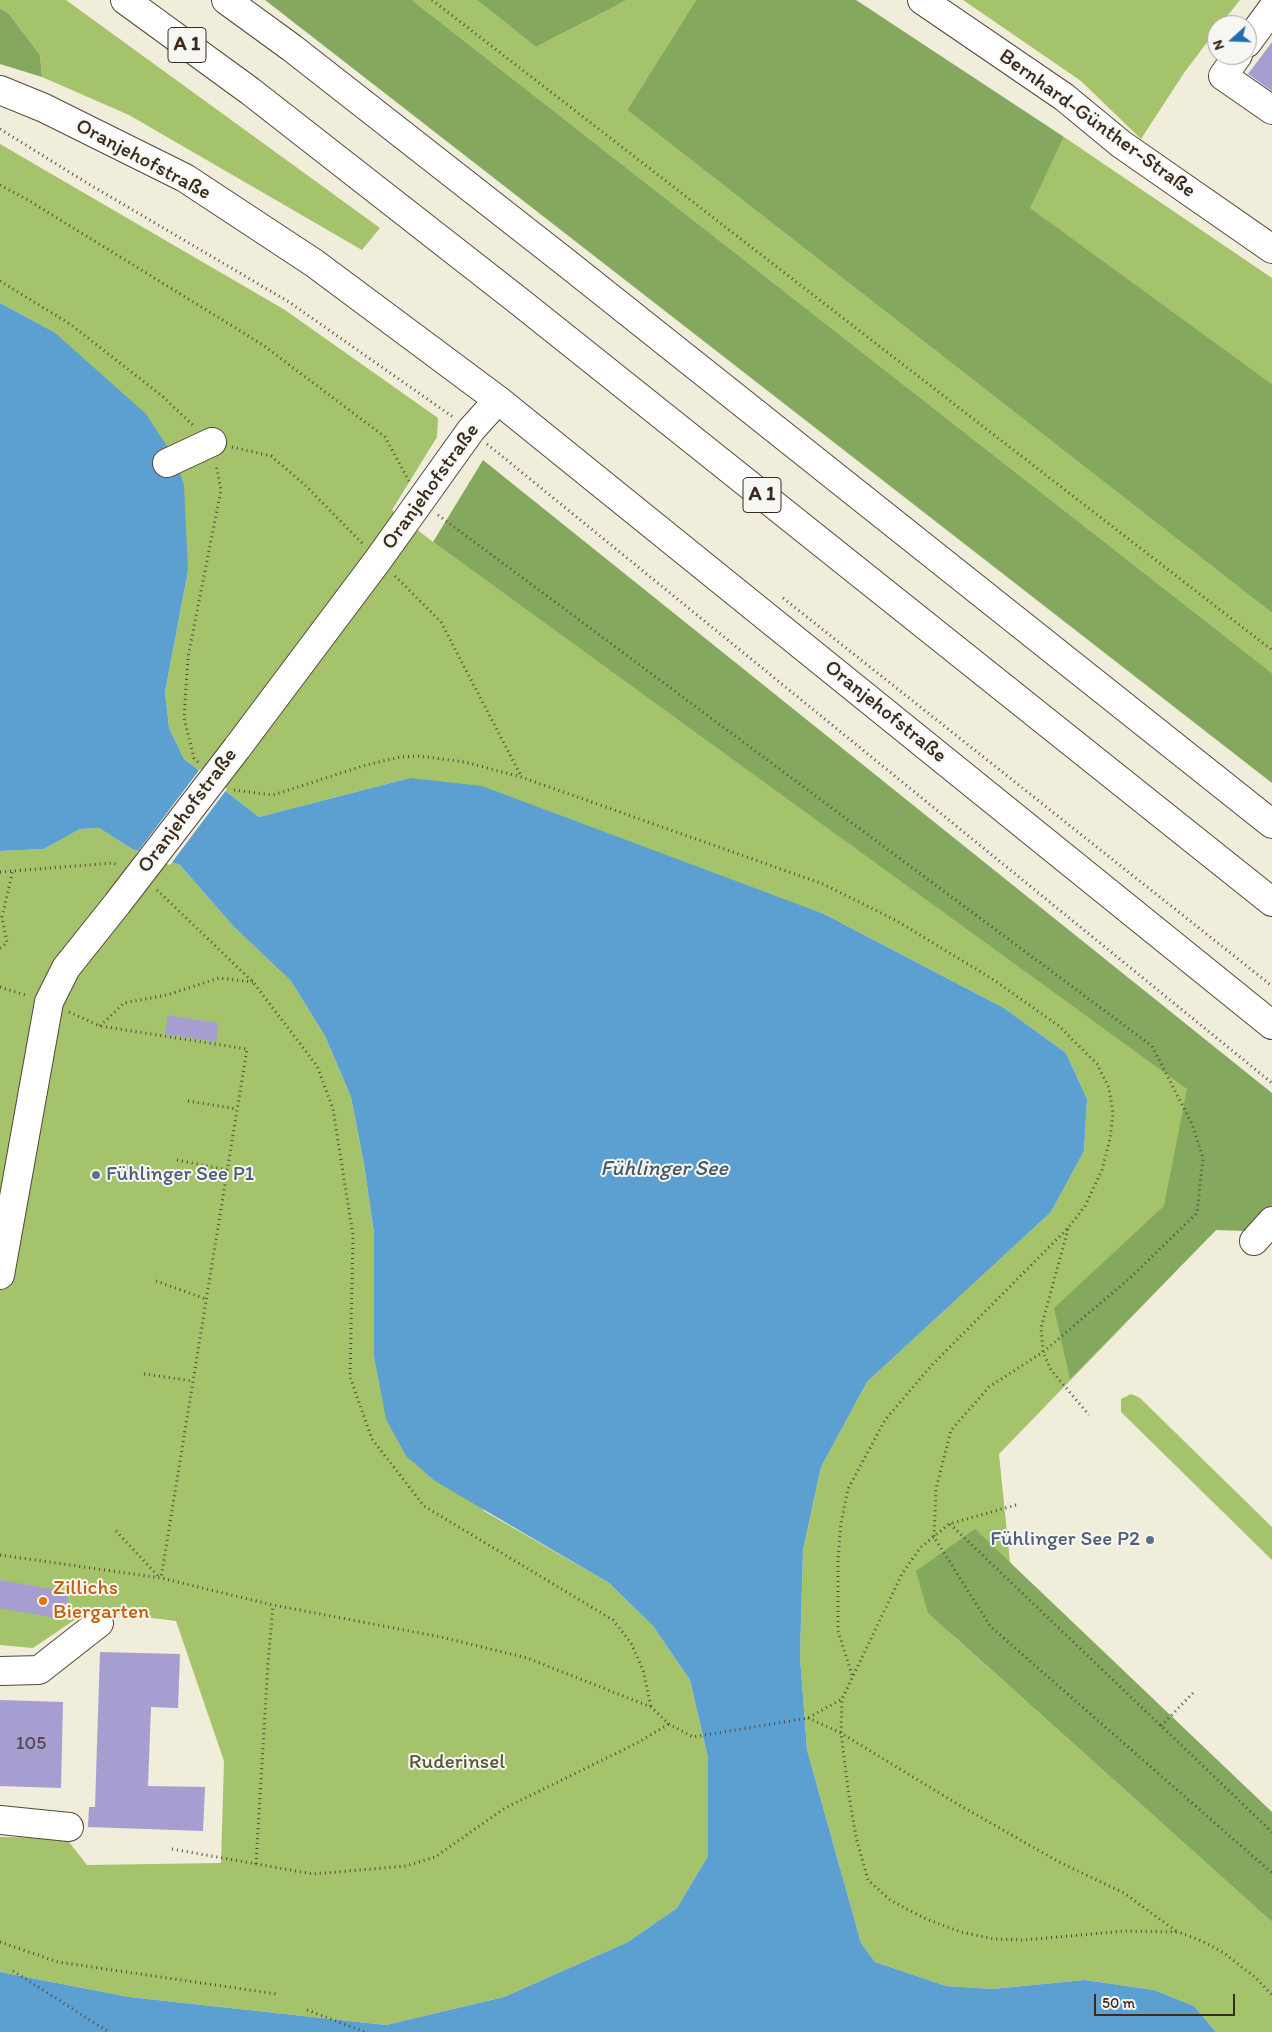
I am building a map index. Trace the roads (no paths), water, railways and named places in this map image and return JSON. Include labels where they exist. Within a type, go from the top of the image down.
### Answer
[{"type":"main road","name":"A 1","points":[[125,0],[250,91],[505,290],[1272,902]]},
{"type":"main road","points":[[226,0],[292,48],[572,267],[1272,824]]},
{"type":"main road","points":[[241,0],[292,48]]},
{"type":"main road","name":"Bernhard-Günther-Straße","points":[[922,0],[1064,97],[1121,144],[1272,248]]},
{"type":"main road","points":[[1257,29],[1272,9]]},
{"type":"main road","points":[[1231,65],[1223,76],[1272,110]]},
{"type":"main road","name":"Oranjehofstraße","points":[[0,90],[44,108],[185,178],[314,263],[498,400],[1272,1025]]},
{"type":"main road","name":"Oranjehofstraße","points":[[0,1275],[49,1002],[66,968],[237,748],[378,560],[471,430],[498,400]]},
{"type":"main road","points":[[167,462],[212,442]]},
{"type":"main road","points":[[1254,1241],[1272,1221]]},
{"type":"main road","points":[[0,1671],[39,1670],[99,1623]]},
{"type":"main road","points":[[0,1820],[69,1828]]},
{"type":"water","name":"Fühlinger See","points":[[0,303],[54,332],[146,414],[174,457],[184,485],[188,571],[165,692],[169,728],[184,759],[259,817],[410,778],[482,786],[824,914],[1004,1008],[1066,1053],[1087,1099],[1084,1151],[1051,1212],[867,1382],[821,1467],[803,1550],[800,1656],[807,1750],[861,1943],[875,1962],[946,1986],[992,1989],[1085,1980],[1154,1990],[1194,2006],[1216,2032],[0,2032],[0,1972],[129,1997],[386,2025],[504,1997],[628,1942],[677,1908],[708,1856],[708,1758],[690,1680],[653,1626],[609,1583],[435,1481],[406,1456],[386,1419],[374,1356],[374,1233],[364,1164],[351,1097],[325,1036],[291,981],[234,927],[180,865],[132,849],[99,828],[80,829],[44,849],[0,851]]},
{"type":"place","name":"Fühlinger See P1","points":[[96,1175]]},
{"type":"place","name":"Fühlinger See P2","points":[[1150,1540]]},
{"type":"place","name":"Zillichs Biergarten","points":[[43,1601]]},
{"type":"park label","name":"Ruderinsel","points":[[457,1763]]}]
